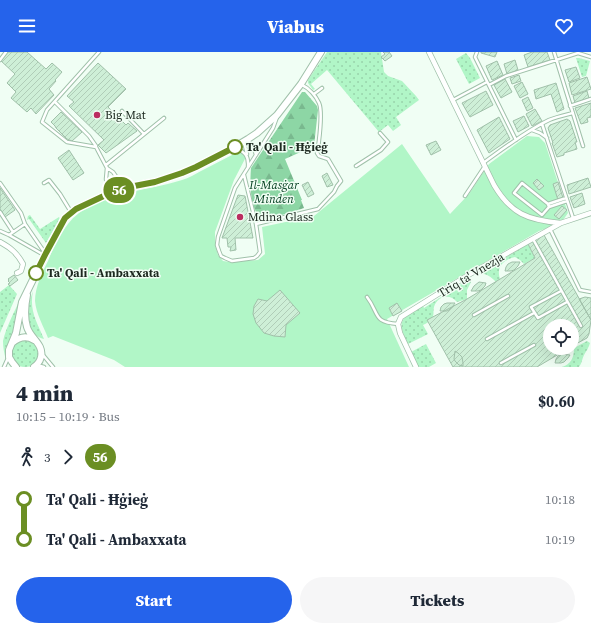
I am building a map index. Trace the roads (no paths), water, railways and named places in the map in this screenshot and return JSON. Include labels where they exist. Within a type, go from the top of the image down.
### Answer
[{"type":"main road","points":[[35,366],[41,359],[42,352],[40,346],[28,328],[26,319],[26,297],[45,254],[65,218],[84,204],[124,188],[155,182],[182,173],[246,141],[277,115],[301,84],[321,52]]},
{"type":"main road","points":[[15,367],[9,356],[9,350],[16,332],[22,302],[29,290]]},
{"type":"main road","points":[[11,344],[15,340],[26,337],[37,341]]},
{"type":"street","points":[[429,52],[500,196],[518,213],[544,222],[561,223]]},
{"type":"street","name":"Triq ta' Vnezja","points":[[398,324],[401,316],[470,274],[550,228],[573,218],[591,213]]},
{"type":"street","points":[[0,242],[11,248],[23,264],[20,271],[17,273]]},
{"type":"street","points":[[398,324],[400,333],[416,367]]},
{"type":"lane","points":[[0,60],[6,52]]},
{"type":"lane","points":[[96,147],[67,142],[42,122],[47,110],[99,52]]},
{"type":"lane","points":[[477,52],[475,56],[516,140]]},
{"type":"lane","points":[[554,52],[583,146]]},
{"type":"lane","points":[[453,100],[506,76],[578,53],[591,57]]},
{"type":"lane","points":[[256,224],[318,209],[334,192],[341,181],[328,159],[319,156],[316,153],[321,113],[320,103],[314,94],[301,84]]},
{"type":"lane","points":[[314,94],[322,88]]},
{"type":"lane","points":[[570,106],[591,99]]},
{"type":"lane","points":[[55,102],[89,136],[106,166],[113,172],[124,188]]},
{"type":"lane","points":[[122,110],[144,134]]},
{"type":"lane","points":[[465,196],[484,165],[516,140],[550,120],[573,112]]},
{"type":"lane","points":[[244,175],[256,224],[260,252],[258,256],[254,258],[232,261],[221,256],[217,245],[218,237],[235,188],[273,128],[277,115]]},
{"type":"lane","points":[[108,194],[106,166],[164,118]]},
{"type":"lane","points":[[542,124],[573,218]]},
{"type":"lane","points":[[532,130],[547,138]]},
{"type":"lane","points":[[356,166],[381,150],[388,142],[380,133]]},
{"type":"lane","points":[[246,141],[256,151],[256,155]]},
{"type":"lane","points":[[246,141],[248,168]]},
{"type":"lane","points":[[235,147],[247,157]]},
{"type":"lane","points":[[44,183],[49,180],[72,212]]},
{"type":"lane","points":[[549,206],[522,182],[514,193],[542,215],[549,206],[567,200]]},
{"type":"lane","points":[[0,183],[45,254]]},
{"type":"lane","points":[[0,212],[13,232]]},
{"type":"lane","points":[[9,235],[25,224]]},
{"type":"lane","points":[[550,228],[580,290],[591,292]]},
{"type":"lane","points":[[0,231],[45,254]]},
{"type":"lane","points":[[533,239],[581,326]]},
{"type":"lane","points":[[561,291],[531,307],[534,313],[538,318],[567,302]]},
{"type":"lane","points":[[474,315],[508,296]]},
{"type":"lane","points":[[367,297],[379,319],[383,322],[398,324]]},
{"type":"lane","points":[[487,339],[534,313]]},
{"type":"lane","points":[[500,363],[534,344]]},
{"type":"lane","points":[[42,352],[46,360],[53,367]]},
{"type":"lane","points":[[4,367],[9,356]]},
{"type":"lane","points":[[35,366],[44,367]]},
{"type":"place","name":"Big Mat","points":[[97,115]]},
{"type":"place","name":"Ta' Qali - Ħġieġ","points":[[235,147]]},
{"type":"place","name":"Mdina Glass","points":[[240,217]]},
{"type":"place","name":"Ta' Qali - Ambaxxata","points":[[36,273]]},
{"type":"park label","name":"Il-Masġar Minden","points":[[274,192]]}]
